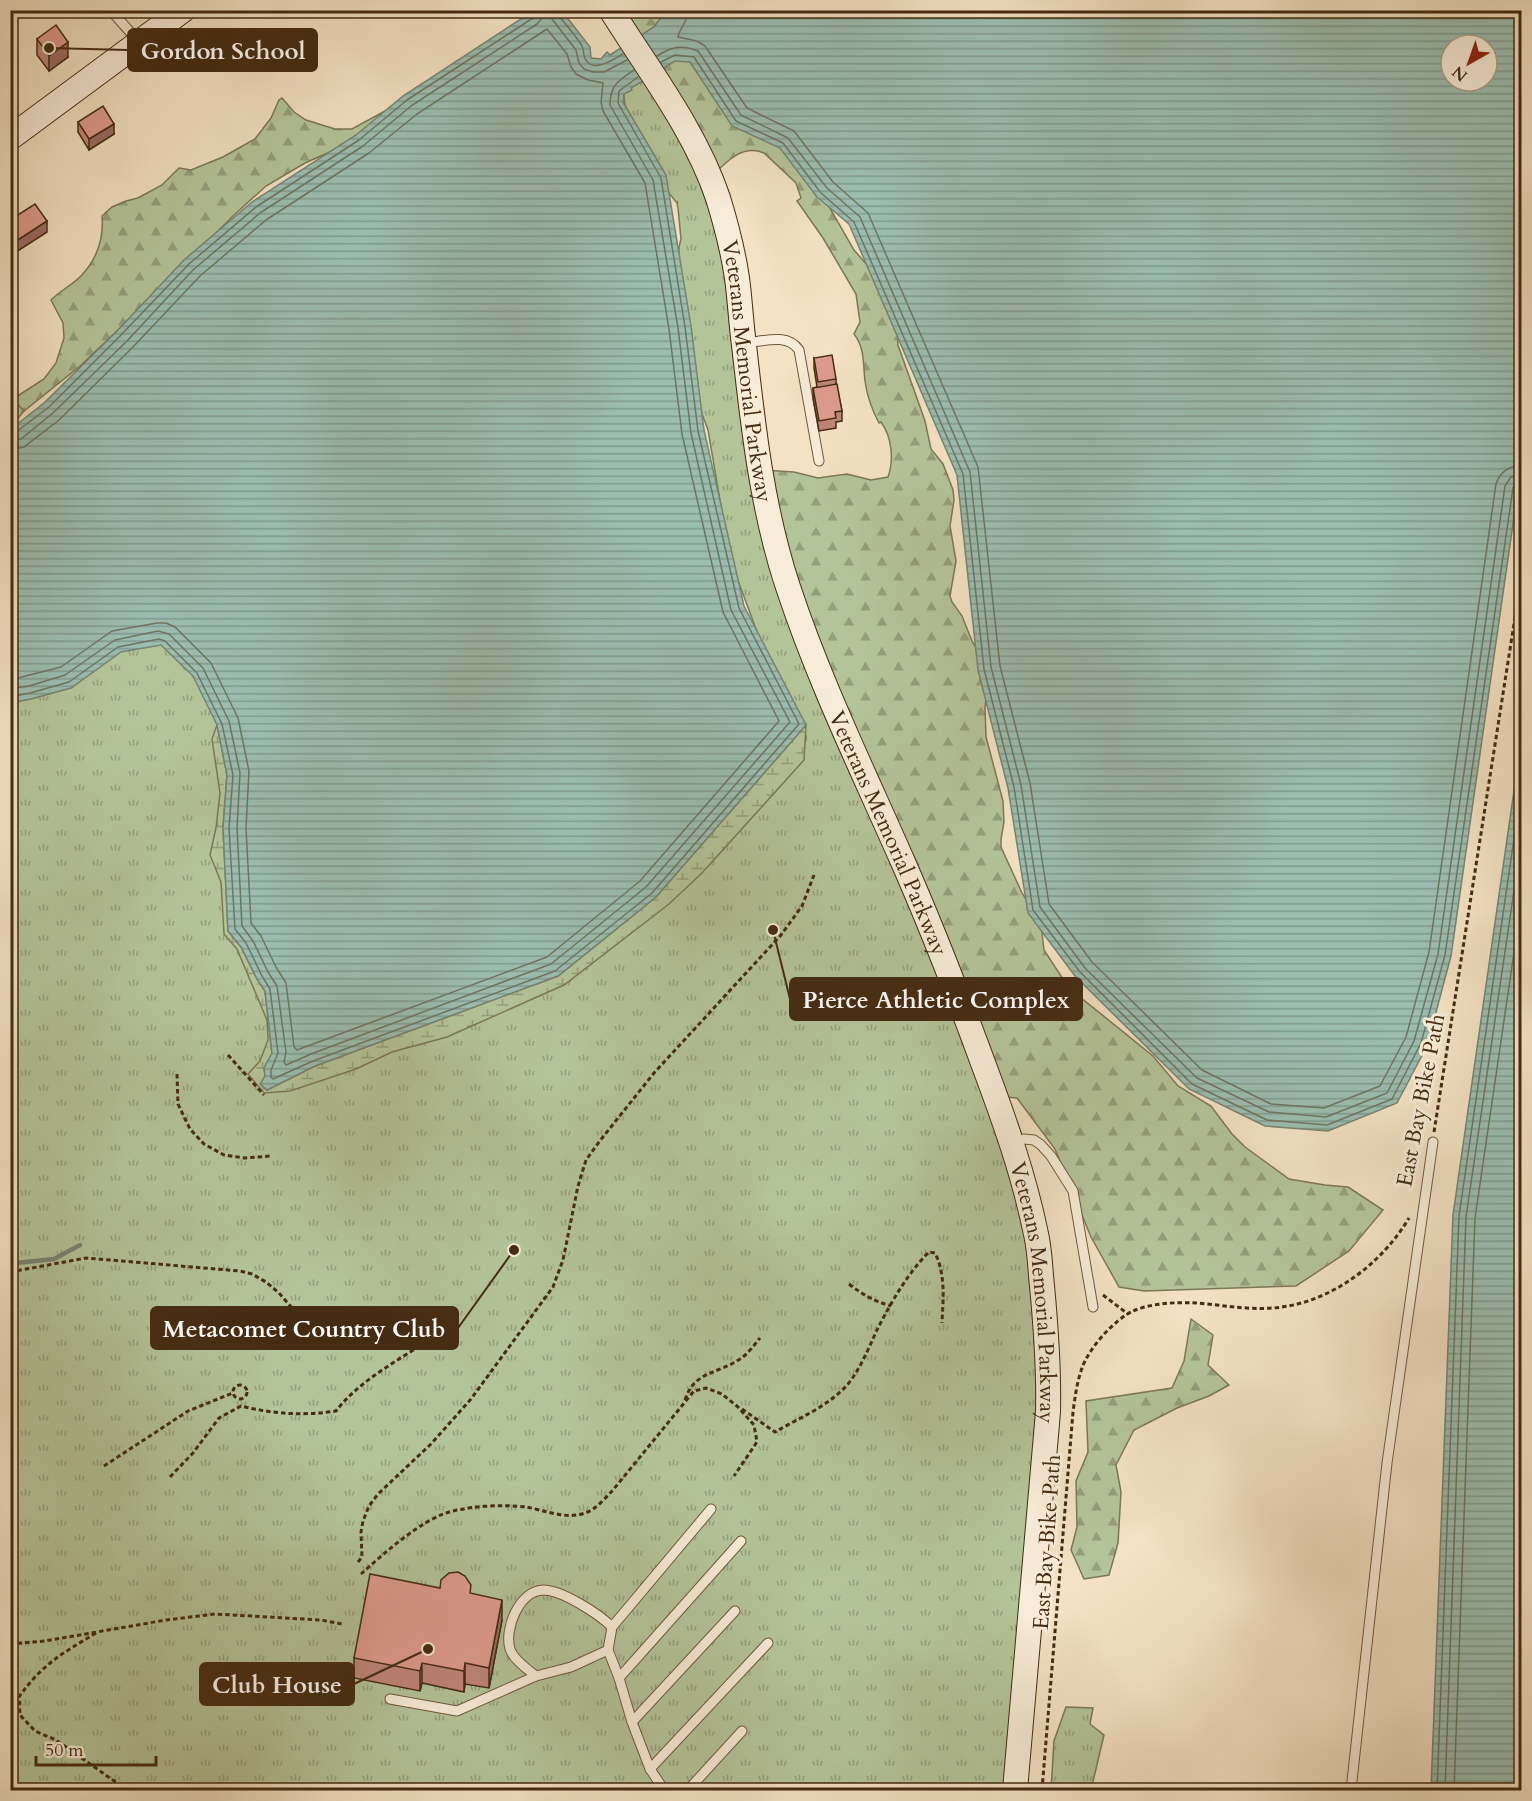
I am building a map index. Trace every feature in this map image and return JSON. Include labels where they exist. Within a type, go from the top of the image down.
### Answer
[{"type":"main road","points":[[10,138],[183,10]]},
{"type":"main road","name":"Veterans Memorial Parkway","points":[[611,10],[686,129],[705,166],[717,198],[737,276],[743,344],[763,491],[788,587],[832,702],[906,868],[958,994],[1012,1143],[1035,1230],[1040,1256],[1049,1374],[1048,1418],[1015,1791]]},
{"type":"lane","points":[[108,10],[139,42]]},
{"type":"lane","points":[[743,344],[783,339],[789,340],[799,351],[819,461]]},
{"type":"lane","points":[[1012,1143],[1024,1139],[1034,1140],[1041,1144],[1073,1191],[1093,1307]]},
{"type":"lane","points":[[1351,1791],[1387,1462],[1433,1142]]},
{"type":"lane","points":[[664,1791],[650,1768],[608,1650],[612,1627],[711,1509]]},
{"type":"lane","points":[[619,1678],[741,1541]]},
{"type":"lane","points":[[536,1676],[524,1668],[510,1650],[510,1629],[514,1612],[528,1596],[542,1590],[563,1595],[596,1614],[612,1627]]},
{"type":"lane","points":[[502,1611],[514,1612]]},
{"type":"lane","points":[[632,1722],[735,1611]]},
{"type":"lane","points":[[650,1768],[768,1643]]},
{"type":"lane","points":[[390,1699],[457,1711],[536,1676],[571,1668],[608,1650]]},
{"type":"lane","points":[[688,1791],[742,1731]]},
{"type":"path","name":"East Bay Bike Path","points":[[1433,1142],[1521,573]]},
{"type":"path","points":[[358,1562],[362,1557],[363,1521],[369,1506],[378,1494],[431,1444],[471,1399],[553,1287],[563,1260],[578,1186],[586,1160],[654,1072],[781,935],[802,906],[814,874]]},
{"type":"path","points":[[228,1055],[264,1095]]},
{"type":"path","points":[[177,1074],[178,1104],[190,1129],[204,1144],[224,1155],[245,1158],[271,1156]]},
{"type":"path","name":"East Bay Bike Path","points":[[1042,1791],[1071,1428],[1081,1369],[1089,1353],[1106,1333],[1128,1314],[1141,1308],[1176,1303],[1273,1308],[1308,1301],[1341,1286],[1376,1260],[1394,1241],[1413,1210]]},
{"type":"path","points":[[361,1574],[404,1539],[444,1514],[504,1505],[571,1516],[585,1513],[600,1504],[613,1490],[694,1391],[706,1388],[722,1394],[775,1432],[823,1405],[839,1393],[859,1368],[891,1306],[929,1252],[935,1253],[940,1262],[942,1323]]},
{"type":"path","points":[[10,1272],[86,1258],[240,1271],[252,1274],[266,1282],[279,1293],[306,1324],[325,1331],[380,1320],[399,1320],[430,1325],[433,1331],[429,1340],[359,1387],[336,1411],[305,1415],[241,1406],[219,1418],[193,1453],[169,1478]]},
{"type":"path","points":[[849,1284],[862,1295],[891,1306]]},
{"type":"path","points":[[1090,1291],[1107,1298],[1128,1314]]},
{"type":"path","points":[[684,1401],[688,1389],[698,1379],[742,1358],[759,1338]]},
{"type":"path","points":[[104,1466],[188,1411],[233,1393],[236,1387],[244,1386],[248,1392],[241,1406]]},
{"type":"path","points":[[233,1393],[236,1398],[242,1400]]},
{"type":"path","points":[[734,1476],[757,1442],[754,1425],[738,1407]]},
{"type":"path","points":[[10,1644],[45,1641],[215,1614],[321,1620],[342,1624]]},
{"type":"path","points":[[98,1632],[42,1669],[19,1697],[20,1715],[35,1731],[56,1740],[127,1791]]},
{"type":"green space","points":[[616,11],[666,11],[654,27],[641,36]]},
{"type":"green space","points":[[678,48],[785,139],[820,191],[854,250],[875,274],[897,319],[898,345],[925,421],[931,449],[943,464],[953,490],[954,500],[950,526],[956,561],[950,596],[981,656],[988,683],[985,708],[986,737],[1003,801],[1004,822],[1001,847],[1022,893],[1041,924],[1044,950],[1075,993],[1153,1056],[1178,1086],[1211,1106],[1245,1147],[1289,1179],[1348,1187],[1383,1210],[1349,1251],[1296,1286],[1144,1291],[1119,1287],[1091,1237],[1055,1149],[1017,1098],[993,1096],[846,734],[761,470],[794,472],[818,478],[847,474],[871,480],[888,477],[890,442],[885,428],[881,422],[879,423],[870,403],[862,351],[854,334],[860,322],[856,294],[823,238],[797,201],[801,198],[796,183],[764,153],[749,151],[735,156],[712,176],[650,69]]},
{"type":"green space","points":[[644,70],[706,166],[765,497],[1022,1188],[1046,1385],[1014,1790],[11,1790],[11,702],[78,682],[123,645],[173,643],[411,1035],[522,987],[806,740],[806,736],[791,716],[730,559],[708,430],[695,395],[679,286],[681,239],[677,203],[642,149],[628,117],[625,102],[624,89]]},
{"type":"green space","points":[[282,98],[294,112],[306,120],[335,129],[352,129],[385,111],[350,143],[305,163],[266,186],[79,367],[24,411],[13,399],[44,379],[56,363],[64,338],[63,323],[51,300],[77,279],[91,263],[100,241],[102,216],[112,207],[138,198],[162,185],[179,168],[191,170],[223,157],[255,139],[271,118]]},
{"type":"green space","points":[[11,399],[24,411],[11,427]]},
{"type":"green space","points":[[217,725],[227,775],[223,828],[228,931],[241,947],[265,991],[272,1054],[264,1068],[267,1090],[315,1066],[558,976],[656,897],[806,725],[804,760],[702,873],[669,904],[564,985],[447,1037],[392,1052],[356,1069],[290,1091],[264,1093],[248,1074],[260,1061],[268,1040],[267,1020],[237,949],[224,934],[221,882],[210,855],[220,793],[212,739]]},
{"type":"green space","points":[[1191,1319],[1213,1335],[1208,1365],[1229,1385],[1134,1430],[1116,1465],[1121,1492],[1118,1543],[1109,1575],[1084,1579],[1071,1550],[1077,1527],[1076,1481],[1088,1452],[1086,1401],[1172,1388],[1184,1361]]},
{"type":"green space","points":[[1066,1707],[1093,1708],[1090,1724],[1104,1735],[1091,1790],[1051,1790],[1054,1741]]},
{"type":"water","points":[[533,11],[562,11],[590,47],[591,58],[601,59],[607,52],[610,55],[654,27],[666,11],[1521,11],[1521,468],[1451,956],[1427,1046],[1397,1103],[1328,1131],[1265,1126],[1189,1089],[1075,976],[1028,913],[1008,788],[978,670],[957,475],[849,224],[817,197],[780,148],[732,126],[690,62],[675,61],[631,88],[632,90],[624,94],[623,102],[666,175],[691,326],[704,430],[744,606],[806,725],[656,897],[558,976],[315,1066],[267,1090],[260,1084],[265,1076],[264,1068],[272,1053],[265,991],[241,947],[228,931],[223,828],[227,775],[217,725],[193,676],[161,645],[121,652],[71,688],[11,703],[11,429],[44,403],[184,260],[252,202],[356,135],[403,96]]},
{"type":"water","points":[[1521,742],[1521,1790],[1431,1790],[1453,1215]]},
{"type":"building","points":[[56,25],[68,42],[49,56],[37,39]]},
{"type":"building","points":[[103,106],[114,124],[89,139],[78,122]]},
{"type":"building","points":[[35,204],[47,221],[10,245],[10,220]]},
{"type":"building","points":[[832,355],[836,379],[818,382],[814,358]]},
{"type":"building","points":[[837,384],[842,411],[835,412],[836,418],[819,421],[813,388]]},
{"type":"building","points":[[458,1572],[465,1576],[471,1585],[470,1593],[502,1600],[489,1668],[465,1663],[464,1671],[422,1663],[420,1671],[354,1658],[370,1574],[440,1588],[441,1580],[449,1573]]},
{"type":"waterway","points":[[10,1266],[16,1263],[54,1259],[80,1245]]},
{"type":"place","name":"Gordon School","points":[[49,48]]},
{"type":"place","name":"Pierce Athletic Complex","points":[[773,930]]},
{"type":"place","name":"Metacomet Country Club","points":[[514,1250]]},
{"type":"place","name":"Club House","points":[[428,1649]]}]
